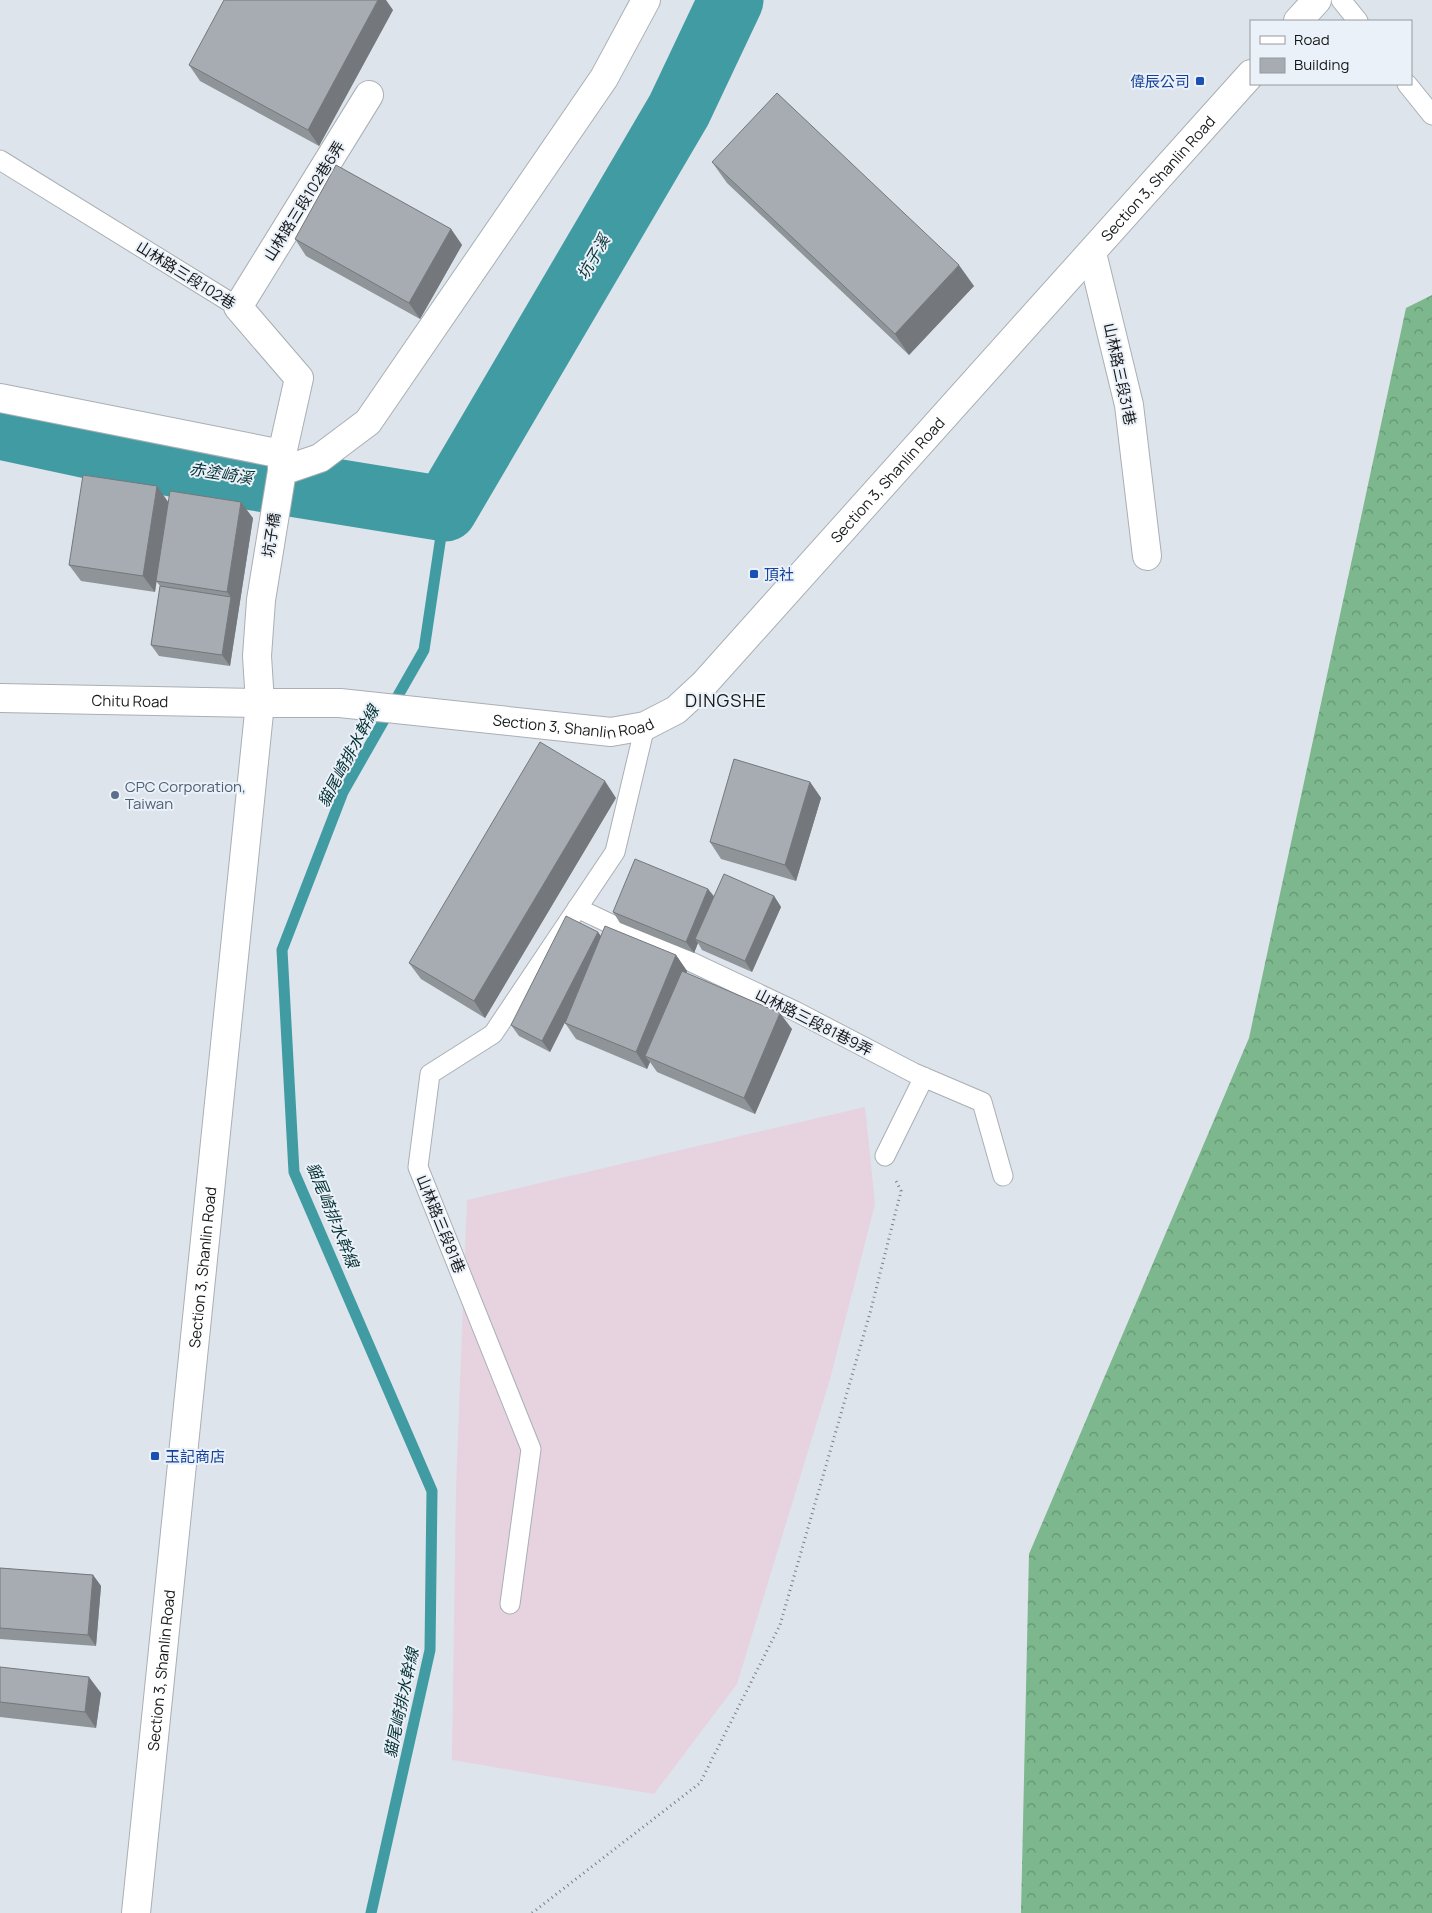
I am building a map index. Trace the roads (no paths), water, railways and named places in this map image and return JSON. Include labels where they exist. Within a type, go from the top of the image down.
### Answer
[{"type":"main road","points":[[0,398],[282,462],[320,458],[368,422],[604,78],[646,0]]},
{"type":"main road","points":[[1299,20],[1317,0]]},
{"type":"main road","name":"Section 3, Shanlin Road","points":[[136,1913],[260,703],[340,703],[611,732],[645,726],[676,710],[704,684],[1250,75]]},
{"type":"main road","name":"山林路三段102巷6弄","points":[[238,307],[369,95]]},
{"type":"main road","name":"山林路三段31巷","points":[[1092,253],[1129,405],[1147,556]]},
{"type":"main road","name":"山林路三段102巷","points":[[238,307],[298,378],[282,462]]},
{"type":"main road","name":"坑子橋","points":[[260,703],[257,656],[261,600],[282,462]]},
{"type":"main road","name":"Chitu Road","points":[[0,698],[260,703]]},
{"type":"lane","points":[[1341,0],[1357,20]]},
{"type":"lane","points":[[1408,85],[1432,115]]},
{"type":"lane","name":"山林路三段102巷","points":[[0,160],[238,307]]},
{"type":"lane","name":"山林路三段81巷","points":[[510,1604],[531,1449],[418,1167],[430,1074],[493,1034],[615,852],[645,726]]},
{"type":"lane","name":"山林路三段81巷9弄","points":[[578,908],[795,1011],[924,1077],[982,1102],[1003,1176]]},
{"type":"lane","points":[[885,1156],[924,1077]]},
{"type":"waterway","name":"坑子溪","points":[[0,427],[186,467],[445,509],[679,110],[731,0]]},
{"type":"waterway","name":"貓尾崎排水幹線","points":[[371,1913],[430,1650],[432,1491],[294,1172],[282,950],[343,792],[424,650],[445,509]]},
{"type":"place","name":"偉辰公司","points":[[1200,81]]},
{"type":"place","name":"頂社","points":[[754,574]]},
{"type":"place","name":"CPC Corporation, Taiwan","points":[[115,795]]},
{"type":"place","name":"玉記商店","points":[[155,1456]]},
{"type":"district","name":"DINGSHE","points":[[726,700]]},
{"type":"water label","name":"赤塗崎溪","points":[[221,473]]}]
